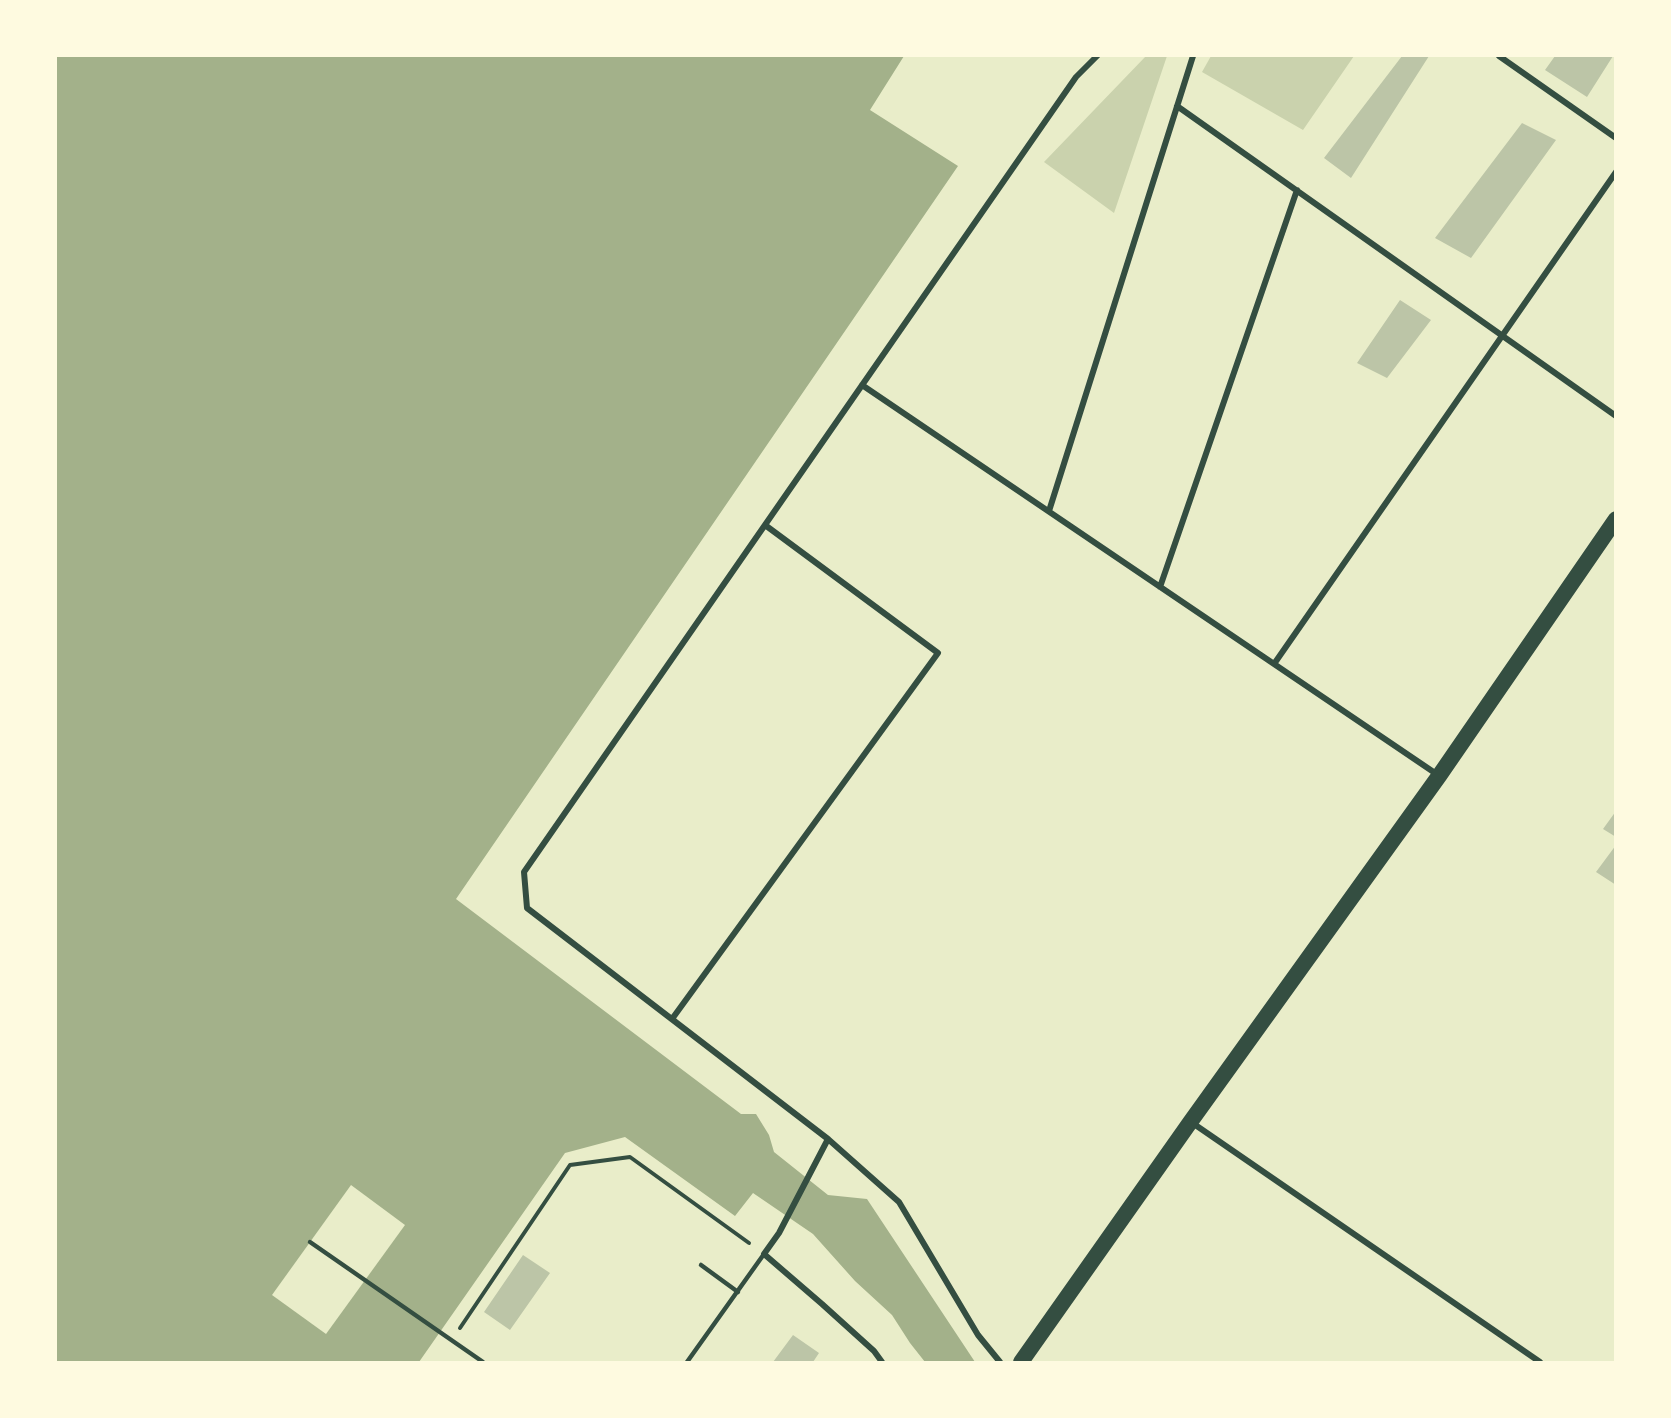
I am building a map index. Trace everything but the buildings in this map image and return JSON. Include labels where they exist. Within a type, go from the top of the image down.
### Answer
[{"type":"highway","points":[[1022,1362],[1438,776],[1616,519]]},
{"type":"street","points":[[1000,1362],[978,1335],[899,1202],[828,1139],[527,908],[524,872],[1076,77],[1097,56]]},
{"type":"street","points":[[1049,512],[1193,56]]},
{"type":"street","points":[[1499,56],[1616,138]]},
{"type":"street","points":[[1177,105],[1616,416]]},
{"type":"street","points":[[1274,664],[1616,172]]},
{"type":"street","points":[[1160,587],[1297,190]]},
{"type":"street","points":[[862,384],[1438,776]]},
{"type":"street","points":[[672,1019],[938,653],[765,525]]},
{"type":"street","points":[[1191,1121],[1540,1362]]},
{"type":"street","points":[[828,1139],[779,1233],[764,1254],[874,1351],[882,1362]]},
{"type":"lane","points":[[310,1242],[483,1362]]},
{"type":"lane","points":[[687,1362],[764,1254]]},
{"type":"lane","points":[[701,1265],[738,1292]]},
{"type":"path","points":[[451,1341],[570,1165],[630,1157],[764,1254]]},
{"type":"shaded area","points":[[56,56],[904,56],[870,110],[958,166],[456,899],[741,1114],[756,1114],[769,1135],[774,1152],[828,1195],[867,1199],[975,1362],[925,1362],[892,1315],[855,1281],[813,1234],[753,1193],[735,1216],[625,1137],[565,1153],[419,1362],[56,1362]]},
{"type":"shaded area","points":[[1146,56],[1167,56],[1114,213],[1044,162]]},
{"type":"shaded area","points":[[1211,56],[1354,56],[1303,130],[1202,72]]},
{"type":"pier","points":[[351,1185],[405,1225],[326,1334],[272,1295]]}]
